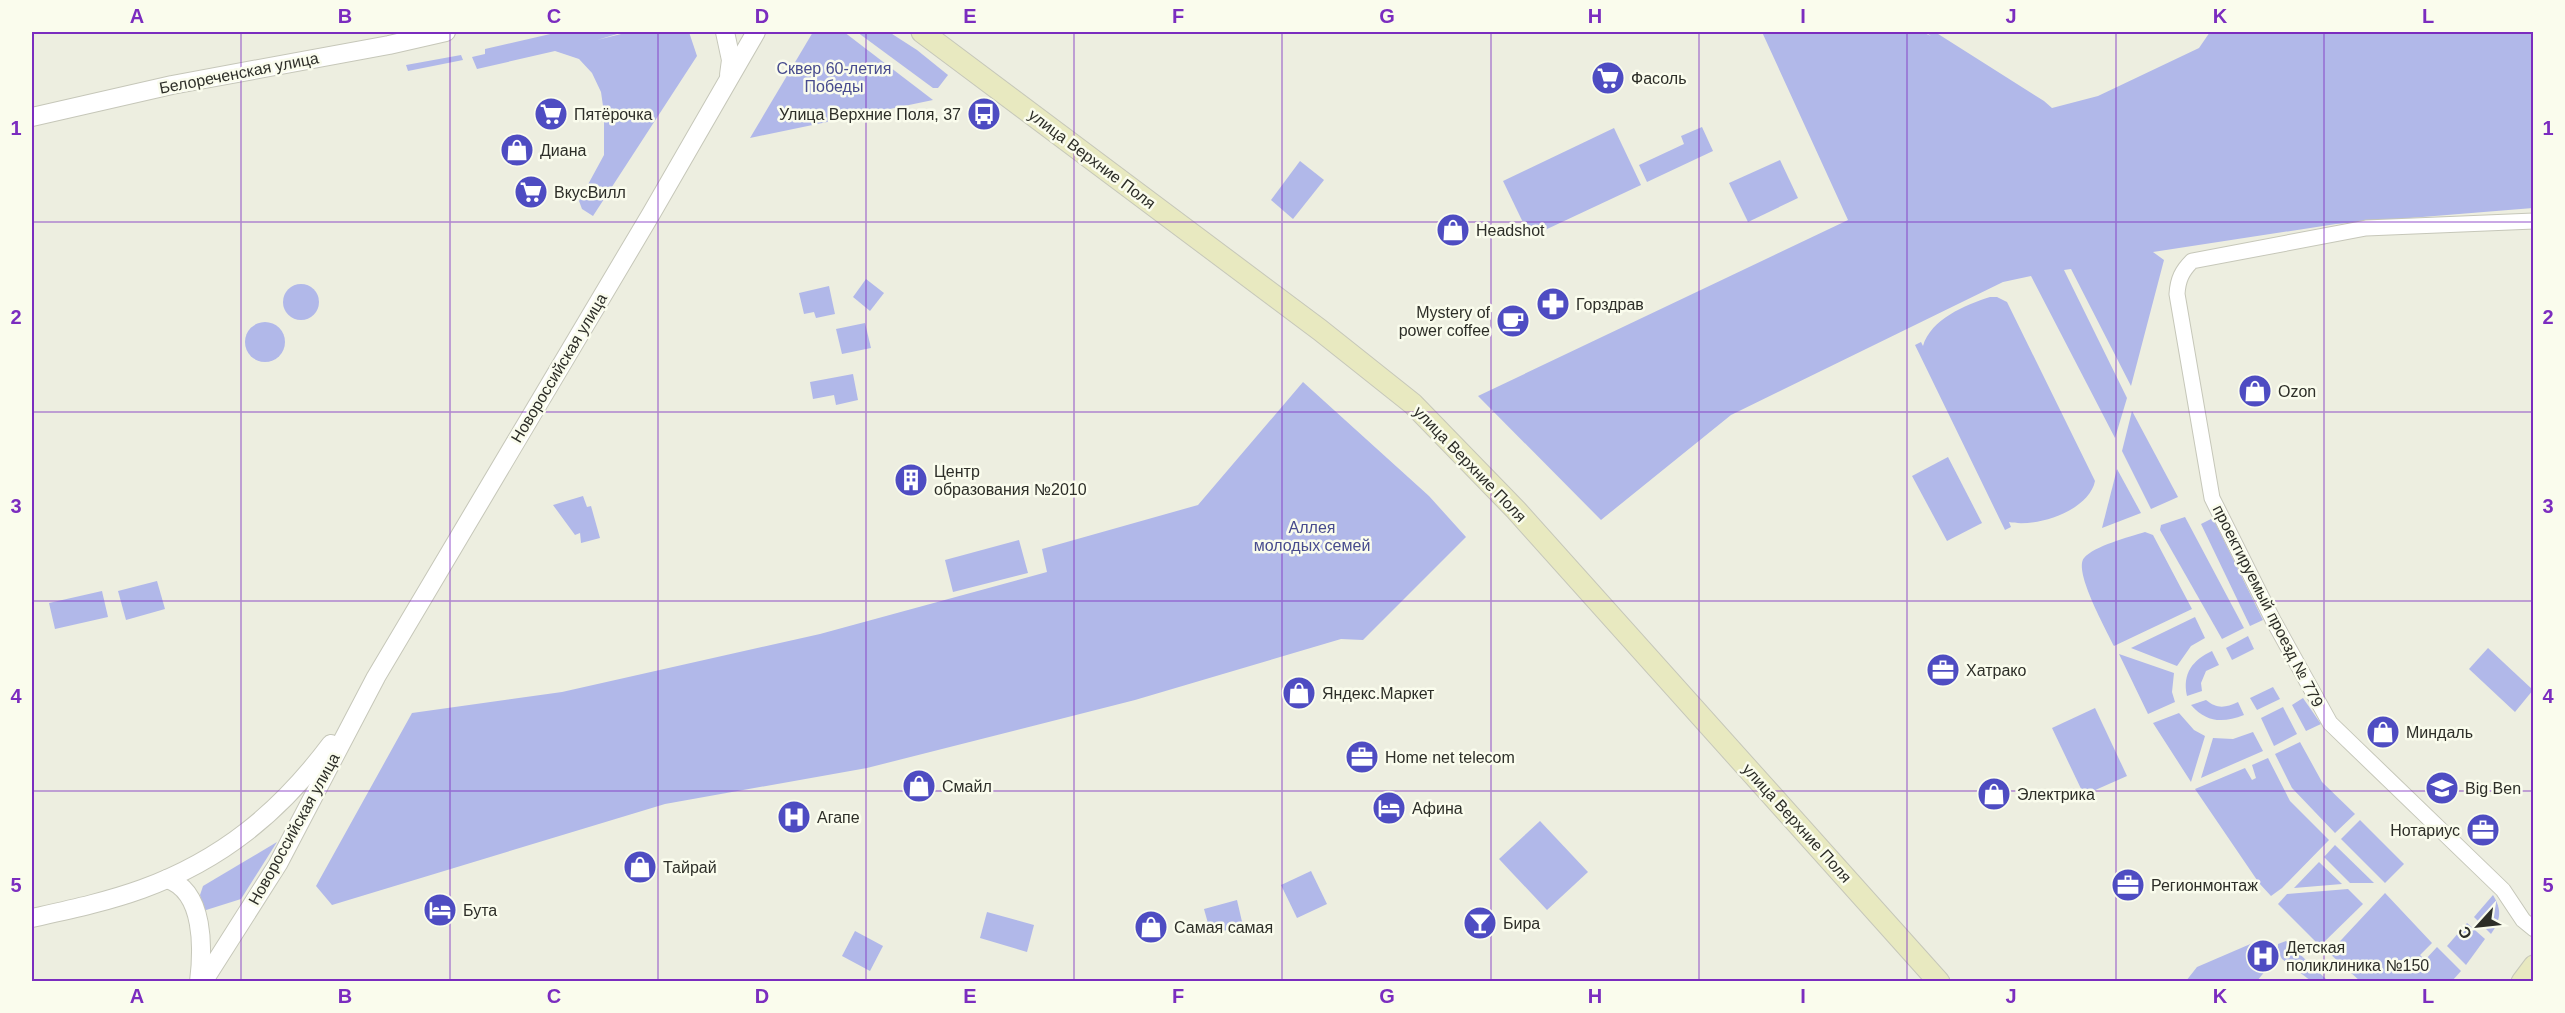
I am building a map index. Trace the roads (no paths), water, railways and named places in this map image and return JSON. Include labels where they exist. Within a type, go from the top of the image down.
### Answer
[{"type":"main road","name":"улица Верхние Поля","points":[[930,38],[1320,330],[1413,404],[1516,510],[1939,981]]},
{"type":"main road","points":[[2522,981],[2534,966]]},
{"type":"street","name":"Белореченская улица","points":[[32,117],[171,85],[446,32]]},
{"type":"street","points":[[725,32],[731,60],[729,80]]},
{"type":"street","name":"Новороссийская улица","points":[[201,981],[278,864],[361,705],[756,32]]},
{"type":"street","points":[[742,55],[765,32]]},
{"type":"street","points":[[913,32],[930,38]]},
{"type":"street","name":"проектируемый проезд № 779","points":[[2534,221],[2366,228],[2192,261],[2178,280],[2177,294],[2212,498],[2311,691],[2330,723],[2503,890],[2523,920],[2534,929]]},
{"type":"street","name":"Новороссийская улица","points":[[32,918],[111,899],[167,879],[201,863],[263,821],[307,776],[361,705]]},
{"type":"street","points":[[167,879],[177,882],[183,888],[197,918],[202,945],[201,981]]},
{"type":"place","name":"Фасоль","points":[[1608,78]]},
{"type":"place","name":"Пятёрочка","points":[[551,114]]},
{"type":"place","name":"Улица Верхние Поля, 37","points":[[984,114]]},
{"type":"place","name":"Диана","points":[[517,150]]},
{"type":"place","name":"ВкусВилл","points":[[531,192]]},
{"type":"place","name":"Headshot","points":[[1453,230]]},
{"type":"place","name":"Горздрав","points":[[1553,304]]},
{"type":"place","name":"Mystery of power coffee","points":[[1513,321]]},
{"type":"place","name":"Ozon","points":[[2255,391]]},
{"type":"place","name":"Центр образования №2010","points":[[911,480]]},
{"type":"place","name":"Хатрако","points":[[1943,670]]},
{"type":"place","name":"Яндекс.Маркет","points":[[1299,693]]},
{"type":"place","name":"Миндаль","points":[[2383,732]]},
{"type":"place","name":"Home net telecom","points":[[1362,757]]},
{"type":"place","name":"Смайл","points":[[919,786]]},
{"type":"place","name":"Big Ben","points":[[2442,788]]},
{"type":"place","name":"Электрика","points":[[1994,794]]},
{"type":"place","name":"Афина","points":[[1389,808]]},
{"type":"place","name":"Агапе","points":[[794,817]]},
{"type":"place","name":"Нотариус","points":[[2483,830]]},
{"type":"place","name":"Тайрай","points":[[640,867]]},
{"type":"place","name":"Регионмонтаж","points":[[2128,885]]},
{"type":"place","name":"Бута","points":[[440,910]]},
{"type":"place","name":"Бира","points":[[1480,923]]},
{"type":"place","name":"Самая самая","points":[[1151,927]]},
{"type":"place","name":"Детская поликлиника №150","points":[[2263,956]]},
{"type":"park label","name":"Сквер 60-летия Победы","points":[[834,77]]},
{"type":"park label","name":"Аллея молодых семей","points":[[1312,536]]}]
